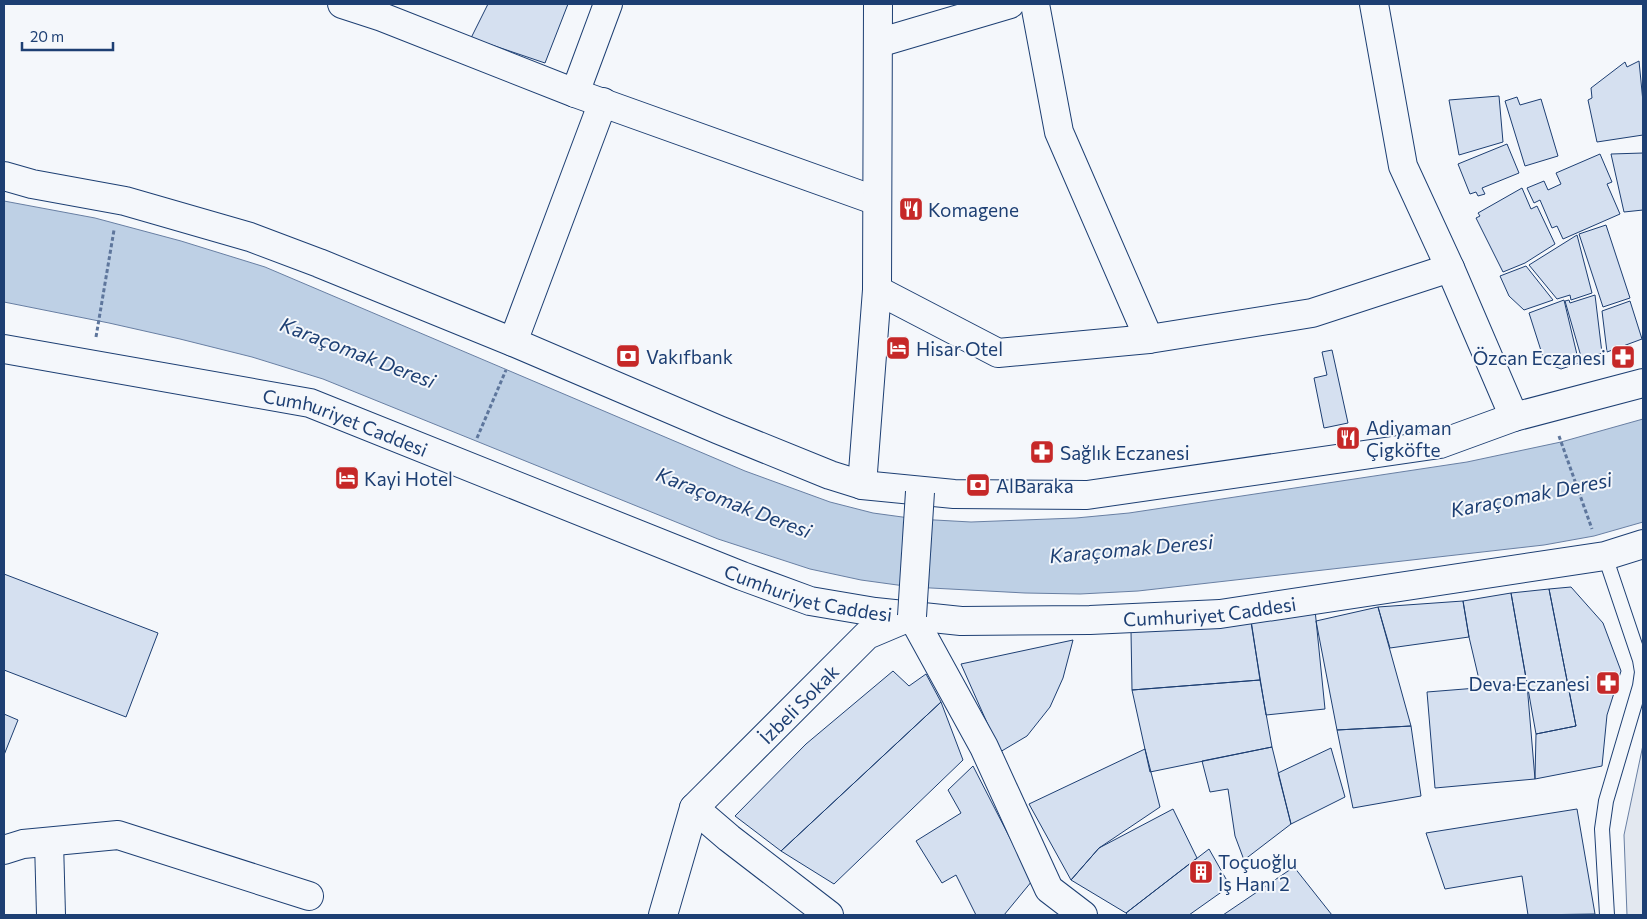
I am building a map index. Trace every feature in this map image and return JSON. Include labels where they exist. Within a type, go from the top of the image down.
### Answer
[{"type":"street","points":[[342,4],[382,10],[575,93],[877,201]]},
{"type":"street","points":[[575,93],[608,4]]},
{"type":"street","points":[[862,485],[877,290],[878,4]]},
{"type":"street","points":[[878,43],[1010,4]]},
{"type":"street","points":[[1035,4],[1059,132],[1149,339]]},
{"type":"street","points":[[1374,4],[1403,166],[1450,268],[1514,417]]},
{"type":"street","points":[[510,353],[603,102]]},
{"type":"street","points":[[4,176],[32,184],[125,201],[250,237],[319,263],[510,353],[719,430],[830,475],[862,485],[920,492],[1048,496],[1087,495],[1440,444],[1514,417],[1643,383]]},
{"type":"street","points":[[877,290],[998,353],[1149,339],[1312,313],[1450,268]]},
{"type":"street","name":"Cumhuriyet Caddesi","points":[[4,349],[310,403],[742,576],[810,601],[912,616],[960,621],[1080,620],[1220,614],[1600,545],[1643,544]]},
{"type":"street","points":[[920,492],[912,616],[984,747],[1049,889],[1083,915]]},
{"type":"street","name":"İzbeli Sokak","points":[[694,808],[867,635],[912,616]]},
{"type":"street","points":[[663,915],[694,808],[729,838],[829,915]]},
{"type":"street","points":[[4,850],[23,844],[118,834],[309,896]]},
{"type":"street","points":[[49,842],[51,915]]},
{"type":"lane","points":[[1600,545],[1640,660],[1642,672],[1640,686],[1606,802],[1602,828],[1607,915]]},
{"type":"path","points":[[95,345],[115,225]]},
{"type":"path","points":[[475,443],[510,353]]},
{"type":"path","points":[[1559,436],[1600,545]]},
{"type":"shaded area","points":[[1643,745],[1643,915],[1627,915],[1624,835]]},
{"type":"water","name":"Karaçomak Deresi","points":[[4,201],[95,218],[181,241],[265,267],[745,471],[830,502],[873,513],[917,519],[971,522],[1076,518],[1129,513],[1467,462],[1561,442],[1643,419],[1643,522],[1594,536],[1544,545],[1138,591],[1080,594],[1025,593],[912,587],[861,580],[810,569],[718,539],[323,379],[252,357],[180,339],[4,302]]},
{"type":"building","points":[[488,4],[568,4],[545,63],[471,38]]},
{"type":"building","points":[[1639,61],[1643,102],[1643,135],[1597,142],[1588,100],[1592,98],[1591,88],[1625,62],[1627,67]]},
{"type":"building","points":[[1499,96],[1503,142],[1459,155],[1449,100]]},
{"type":"building","points":[[1517,97],[1520,105],[1541,99],[1558,156],[1525,166],[1505,101]]},
{"type":"building","points":[[1507,144],[1519,173],[1482,188],[1485,194],[1478,196],[1476,192],[1470,194],[1458,164]]},
{"type":"building","points":[[1643,153],[1643,210],[1624,212],[1611,154]]},
{"type":"building","points":[[1600,154],[1612,182],[1607,184],[1620,214],[1563,239],[1557,226],[1552,228],[1540,200],[1534,203],[1527,188],[1544,181],[1548,190],[1561,184],[1556,173]]},
{"type":"building","points":[[1522,188],[1531,209],[1537,206],[1555,244],[1525,263],[1503,272],[1476,218],[1480,216],[1478,213]]},
{"type":"building","points":[[1606,225],[1630,298],[1603,307],[1579,234]]},
{"type":"building","points":[[1577,235],[1592,293],[1571,300],[1570,295],[1557,299],[1529,265]]},
{"type":"building","points":[[1526,266],[1553,300],[1524,310],[1509,296],[1500,276]]},
{"type":"building","points":[[1595,295],[1602,353],[1582,360],[1565,301],[1569,300],[1570,303]]},
{"type":"building","points":[[1564,300],[1579,363],[1561,369],[1544,360],[1529,313]]},
{"type":"building","points":[[1630,301],[1642,339],[1607,352],[1602,311]]},
{"type":"building","points":[[1332,350],[1348,423],[1324,428],[1314,378],[1327,375],[1322,352]]},
{"type":"building","points":[[4,574],[158,633],[126,717],[4,670]]},
{"type":"building","points":[[1571,587],[1603,623],[1621,671],[1607,715],[1602,766],[1535,779],[1536,734],[1576,726],[1549,589]]},
{"type":"building","points":[[1549,589],[1576,726],[1536,734],[1511,593]]},
{"type":"building","points":[[1511,593],[1527,684],[1481,688],[1463,601]]},
{"type":"building","points":[[1314,600],[1325,709],[1266,715],[1249,610]]},
{"type":"building","points":[[1463,601],[1469,637],[1390,648],[1378,607]]},
{"type":"building","points":[[1378,607],[1411,726],[1337,730],[1316,621]]},
{"type":"building","points":[[1251,620],[1260,680],[1132,690],[1131,631]]},
{"type":"building","points":[[1073,640],[1063,678],[1050,707],[1027,736],[1000,752],[961,664]]},
{"type":"building","points":[[893,671],[909,686],[926,674],[941,702],[781,851],[735,816],[806,744]]},
{"type":"building","points":[[1260,680],[1272,747],[1150,772],[1132,690]]},
{"type":"building","points":[[1527,684],[1535,779],[1435,788],[1427,692]]},
{"type":"building","points":[[941,702],[963,760],[834,884],[781,851]]},
{"type":"building","points":[[4,714],[18,720],[4,755]]},
{"type":"building","points":[[1411,726],[1421,796],[1353,808],[1337,730]]},
{"type":"building","points":[[1272,747],[1291,824],[1244,860],[1235,836],[1228,789],[1210,792],[1202,761]]},
{"type":"building","points":[[1331,748],[1345,797],[1291,824],[1278,773]]},
{"type":"building","points":[[1145,749],[1160,807],[1099,848],[1071,880],[1029,804]]},
{"type":"building","points":[[973,766],[1032,881],[1004,915],[976,915],[956,875],[942,883],[916,841],[961,813],[948,790]]},
{"type":"building","points":[[1173,809],[1197,858],[1126,913],[1071,880],[1099,848]]},
{"type":"building","points":[[1577,809],[1595,914],[1528,915],[1522,876],[1445,889],[1426,833]]},
{"type":"building","name":"Toçuoğlu İş Hanı 2","points":[[1209,849],[1230,886],[1189,915],[1128,915],[1126,913]]},
{"type":"building","points":[[1294,867],[1332,915],[1223,915]]},
{"type":"place","name":"Komagene","points":[[911,209]]},
{"type":"place","name":"Hisar Otel","points":[[898,348]]},
{"type":"place","name":"Vakıfbank","points":[[628,356]]},
{"type":"place","name":"Özcan Eczanesi","points":[[1623,357]]},
{"type":"place","name":"Adiyaman Çigköfte","points":[[1348,438]]},
{"type":"place","name":"Sağlık Eczanesi","points":[[1042,452]]},
{"type":"place","name":"Kayi Hotel","points":[[347,478]]},
{"type":"place","name":"AlBaraka","points":[[978,485]]},
{"type":"place","name":"Deva Eczanesi","points":[[1608,683]]},
{"type":"place","name":"Toçuoğlu İş Hanı 2","points":[[1201,872]]}]
